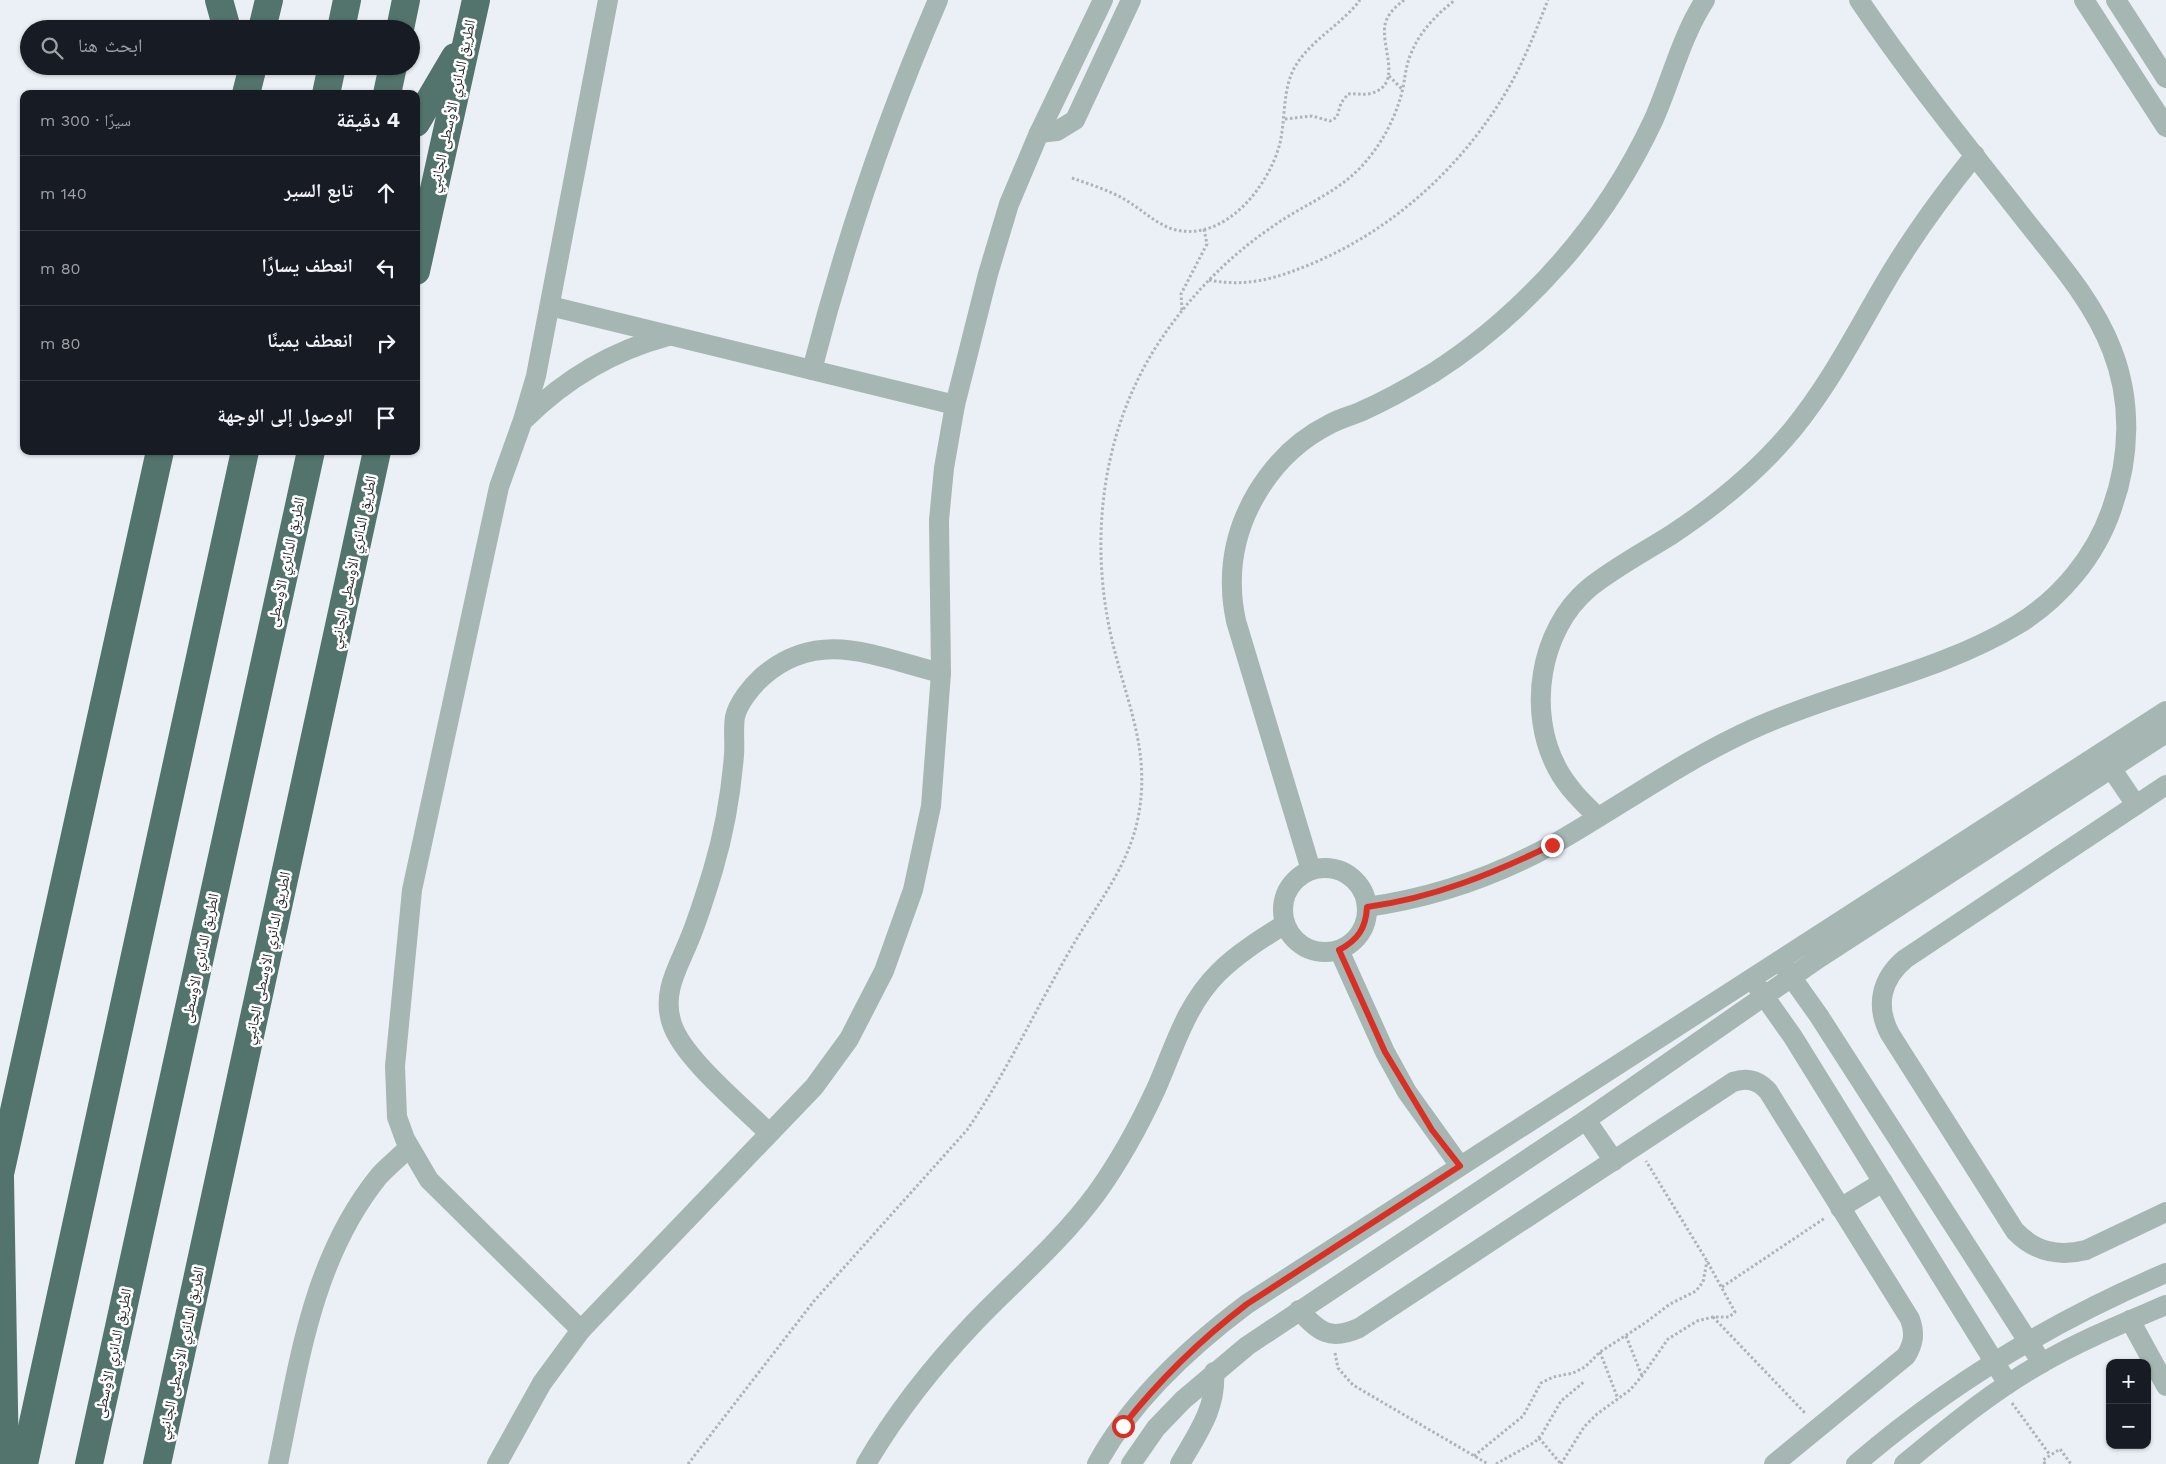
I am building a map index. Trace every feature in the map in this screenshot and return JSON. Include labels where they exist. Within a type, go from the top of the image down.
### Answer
[{"type":"highway","points":[[220,0],[225,20]]},
{"type":"highway","points":[[264,20],[269,0]]},
{"type":"highway","points":[[343,20],[347,0]]},
{"type":"highway","points":[[402,20],[406,0]]},
{"type":"highway","name":"الطريق الدائري الأوسطى الجانبي","points":[[420,253],[476,0]]},
{"type":"highway","points":[[420,116],[467,36]]},
{"type":"highway","points":[[236,75],[238,90]]},
{"type":"highway","points":[[247,90],[251,75]]},
{"type":"highway","points":[[327,90],[330,75]]},
{"type":"highway","points":[[388,90],[391,75]]},
{"type":"highway","points":[[0,1174],[159,455]]},
{"type":"highway","points":[[24,1464],[244,455]]},
{"type":"highway","name":"الطريق الدائري الأوسطى","points":[[89,1464],[310,455]]},
{"type":"highway","name":"الطريق الدائري الأوسطى الجانبي","points":[[157,1464],[376,455]]},
{"type":"highway","points":[[0,1178],[5,1464]]},
{"type":"street","points":[[581,1330],[444,1197],[429,1180],[410,1148],[397,1117],[395,1066],[412,890],[499,487],[523,420],[536,376],[608,0]]},
{"type":"street","points":[[812,370],[825,319],[875,159],[903,81],[938,0]]},
{"type":"street","points":[[497,1464],[542,1383],[581,1330],[814,1087],[850,1039],[876,988],[900,931],[913,890],[931,806],[940,673],[939,520],[944,468],[955,405],[997,240],[1039,133],[1103,0]]},
{"type":"street","points":[[1039,133],[1057,131],[1075,120],[1131,0]]},
{"type":"street","points":[[1310,870],[1236,622],[1232,588],[1234,555],[1242,522],[1262,485],[1277,465],[1301,442],[1330,424],[1398,393],[1434,372],[1501,321],[1561,262],[1597,215],[1633,159],[1653,121],[1689,28],[1705,0]]},
{"type":"street","points":[[1367,907],[1423,897],[1467,883],[1510,866],[1552,845],[1673,770],[1758,726],[1803,708],[1935,663],[2018,625],[2054,598],[2083,564],[2106,526],[2121,484],[2127,439],[2124,394],[2113,351],[2093,311],[2068,275],[1975,156],[1859,0]]},
{"type":"street","points":[[2084,0],[2166,127]]},
{"type":"street","points":[[2116,0],[2166,78]]},
{"type":"street","points":[[1598,817],[1575,795],[1556,768],[1545,737],[1540,706],[1542,673],[1551,642],[1566,614],[1588,589],[1674,532],[1723,495],[1763,461],[1792,430],[1818,397],[1903,254],[1949,187],[1975,156]]},
{"type":"street","points":[[550,306],[955,405]]},
{"type":"street","points":[[523,420],[542,402],[585,370],[626,349],[670,335]]},
{"type":"street","points":[[769,1133],[687,1052],[676,1034],[669,1011],[668,998],[674,974],[703,904],[723,831],[734,755],[735,717],[742,703],[760,679],[783,661],[810,651],[838,648],[940,673]]},
{"type":"street","points":[[1097,1464],[1143,1401],[1191,1349],[1247,1304],[2166,710]]},
{"type":"street","points":[[1131,1464],[1156,1428],[1214,1372],[1247,1346],[1586,1120],[1765,996],[2166,733]]},
{"type":"street","points":[[2111,768],[2136,805]]},
{"type":"street","points":[[2166,785],[1904,958],[1888,977],[1883,989],[1882,1013],[1885,1025],[1895,1042],[2015,1231],[2024,1241],[2046,1252],[2072,1253],[2086,1250],[2166,1212]]},
{"type":"street","points":[[1327,868],[1343,872],[1360,886],[1367,907],[1363,928],[1357,937],[1339,950],[1328,952],[1306,948],[1290,934],[1285,924],[1283,902],[1292,882],[1310,870],[1327,868]]},
{"type":"street","points":[[866,1464],[884,1432],[942,1358],[974,1323],[1051,1248],[1096,1193],[1138,1124],[1156,1088],[1181,1025],[1198,998],[1217,974],[1240,954],[1285,924]]},
{"type":"street","points":[[1339,950],[1377,1036],[1403,1084],[1432,1130],[1460,1166]]},
{"type":"street","points":[[1780,960],[2042,1363]]},
{"type":"street","points":[[1752,978],[1793,1037],[1994,1361],[2005,1386]]},
{"type":"street","points":[[1648,1046],[1662,1068]]},
{"type":"street","points":[[1299,1310],[1316,1329],[1338,1334],[1359,1328],[1733,1082],[1740,1080],[1756,1081],[1768,1091],[1910,1319],[1914,1338],[1911,1348],[1900,1362],[1817,1426],[1774,1464]]},
{"type":"street","points":[[1586,1120],[1614,1161]]},
{"type":"street","points":[[278,1464],[311,1311],[320,1280],[333,1251],[362,1199],[381,1175],[410,1148]]},
{"type":"street","points":[[1840,1208],[1883,1182]]},
{"type":"street","points":[[1856,1464],[1910,1420],[1994,1361],[2087,1309],[2166,1274]]},
{"type":"street","points":[[1904,1464],[1957,1421],[2005,1386],[2042,1363],[2130,1320],[2166,1305]]},
{"type":"street","points":[[2130,1320],[2166,1386]]},
{"type":"street","points":[[1180,1464],[1210,1411],[1215,1392],[1214,1372]]},
{"type":"path","points":[[1353,0],[1359,1]]},
{"type":"path","points":[[1285,119],[1312,116],[1326,121],[1334,120],[1344,97],[1348,94],[1364,95],[1378,90],[1388,76],[1390,67],[1384,40],[1384,30],[1392,11],[1404,0]]},
{"type":"path","points":[[688,1464],[814,1301],[967,1130],[989,1098],[1071,947],[1114,881],[1128,851],[1138,817],[1142,772],[1138,734],[1116,657],[1103,591],[1101,557],[1105,483],[1111,451],[1135,385],[1154,351],[1182,310],[1208,280],[1233,257],[1272,227],[1331,192],[1360,168],[1383,138],[1394,114],[1411,54],[1418,38],[1436,16],[1455,0]]},
{"type":"path","points":[[1208,280],[1246,283],[1285,276],[1332,255],[1362,238],[1417,199],[1448,169],[1497,106],[1526,53],[1548,0]]},
{"type":"path","points":[[1072,178],[1125,199],[1156,222],[1176,230],[1194,232],[1230,217],[1246,203],[1260,185],[1275,158],[1285,119],[1292,75],[1301,59],[1359,1]]},
{"type":"path","points":[[1388,76],[1402,89]]},
{"type":"path","points":[[1182,310],[1180,302],[1183,289],[1207,244],[1204,229]]},
{"type":"path","points":[[1539,1438],[1561,1464],[1584,1427],[1597,1414],[1618,1400],[1642,1376],[1668,1339],[1689,1325],[1713,1317],[1729,1317],[1735,1312],[1708,1261],[1636,1146]]},
{"type":"path","points":[[1722,1287],[1840,1208]]},
{"type":"path","points":[[1474,1456],[1523,1416],[1541,1383],[1553,1377],[1580,1370],[1600,1352],[1626,1336],[1670,1304],[1696,1291],[1703,1282],[1708,1261]]},
{"type":"path","points":[[1713,1317],[1817,1426]]},
{"type":"path","points":[[1338,1334],[1335,1357],[1344,1377],[1353,1385],[1487,1464]]},
{"type":"path","points":[[1626,1336],[1642,1376]]},
{"type":"path","points":[[1600,1352],[1618,1400]]},
{"type":"path","points":[[1496,1464],[1539,1438],[1561,1401],[1585,1381]]},
{"type":"path","points":[[2005,1386],[2050,1455]]},
{"type":"path","points":[[2045,1464],[2044,1460],[2050,1455],[2062,1450],[2071,1464]]},
{"type":"route","points":[[1123,1426],[1166,1374],[1218,1326],[1247,1304],[1460,1166],[1432,1130],[1407,1092],[1385,1052],[1339,950],[1357,937],[1363,928],[1367,907],[1423,897],[1467,883],[1510,866],[1552,845]]}]
